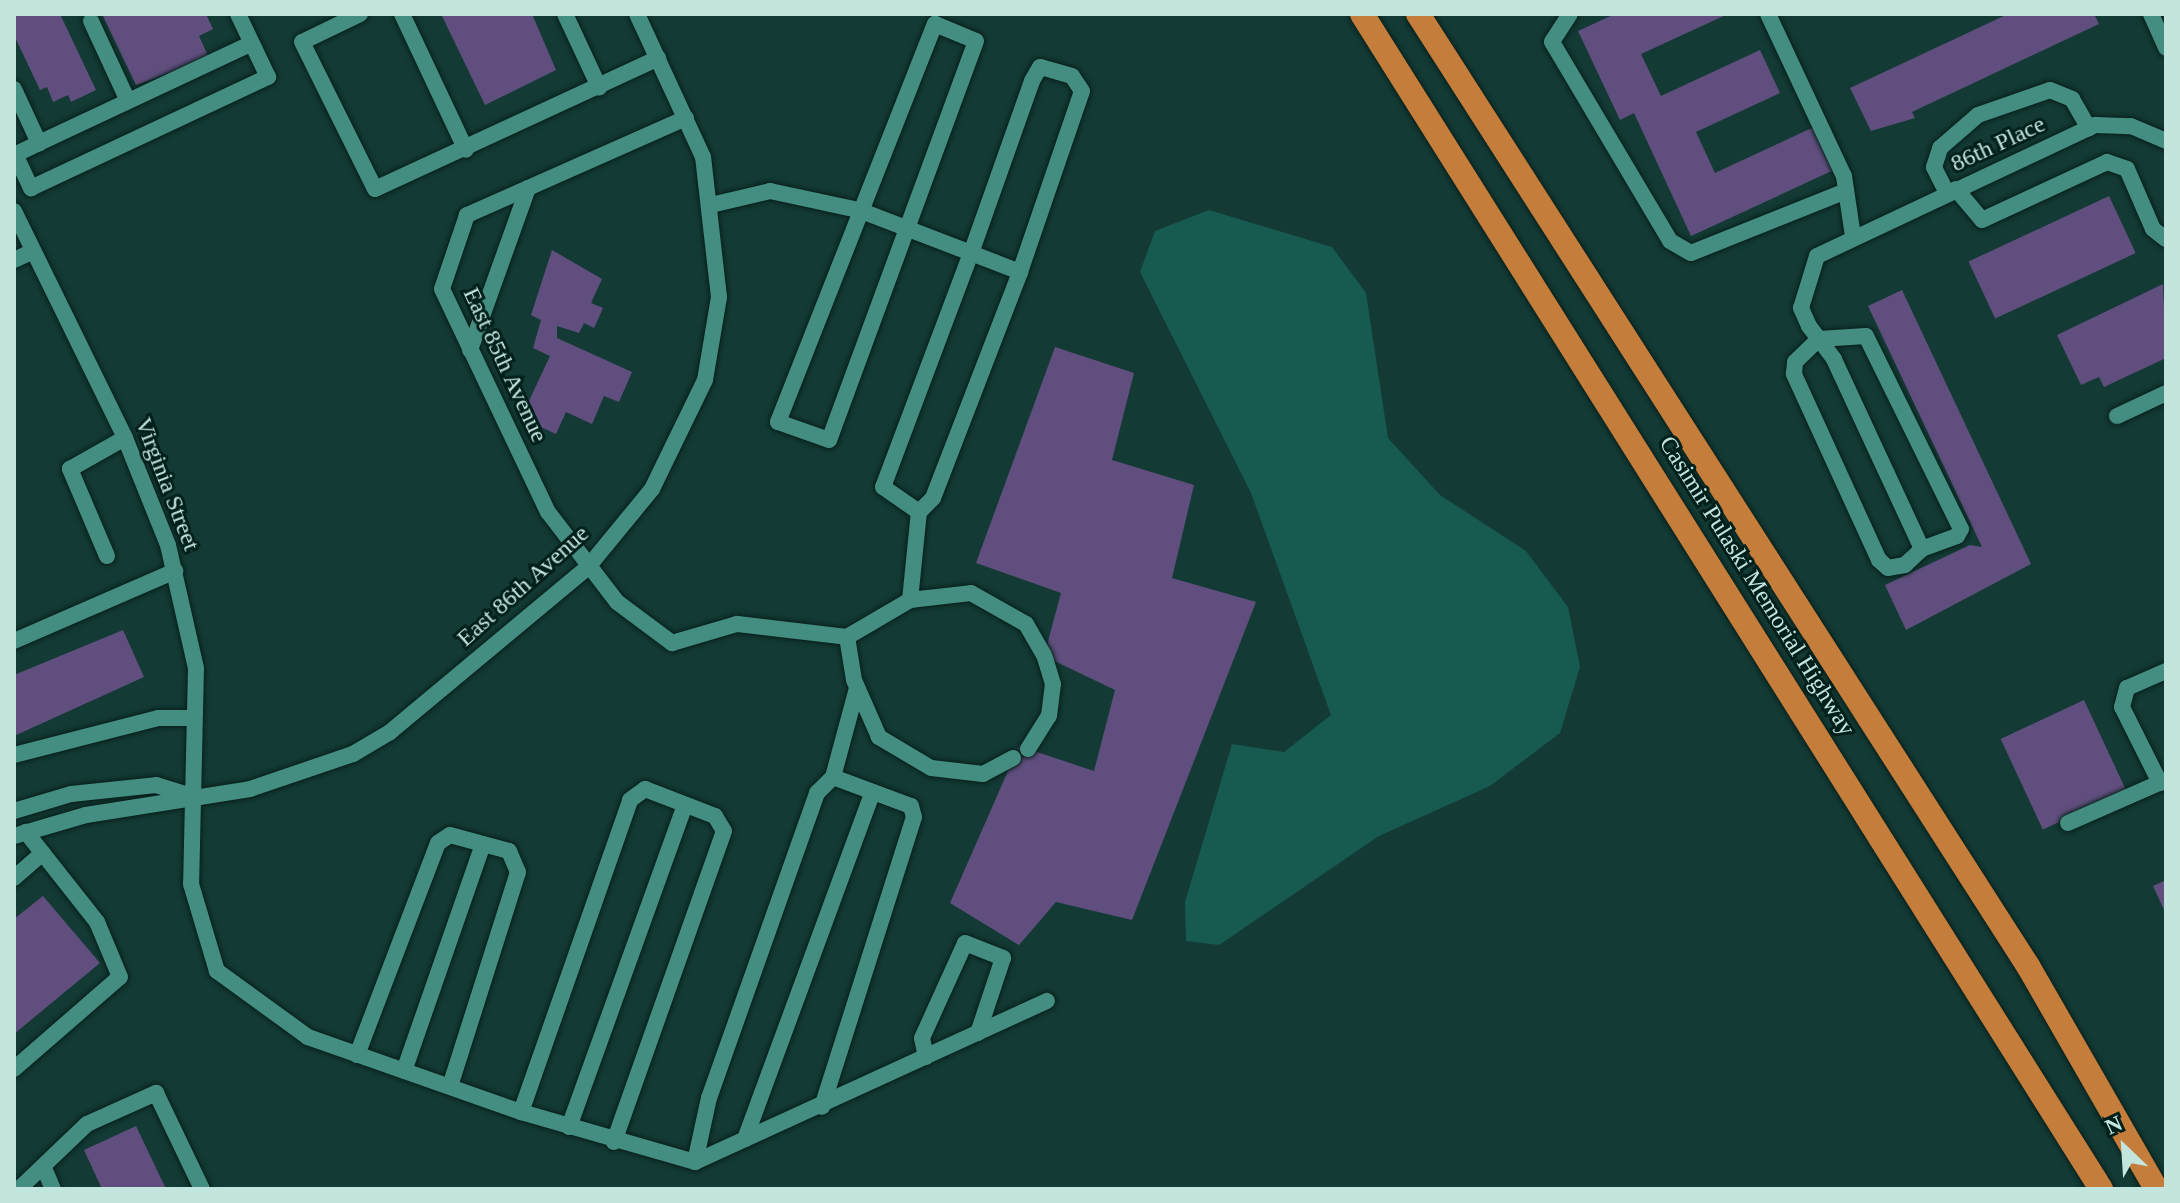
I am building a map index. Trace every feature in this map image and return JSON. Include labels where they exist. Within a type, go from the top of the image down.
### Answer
[{"type":"highway","name":"Casimir Pulaski Memorial Highway","points":[[1362,14],[2101,1189]]},
{"type":"highway","name":"Casimir Pulaski Memorial Highway","points":[[1418,14],[2028,966],[2156,1189]]},
{"type":"street","points":[[238,14],[252,43],[268,77],[31,188],[15,155],[252,43]]},
{"type":"street","points":[[360,14],[302,42],[367,182],[385,189],[658,58]]},
{"type":"street","points":[[402,14],[466,150]]},
{"type":"street","points":[[565,14],[599,87]]},
{"type":"street","name":"East 86th Avenue","points":[[20,834],[191,796],[250,789],[353,754],[390,732],[588,567],[671,460],[705,380],[719,297],[711,205],[686,118],[637,14]]},
{"type":"street","points":[[1570,14],[1552,42],[1670,241],[1691,253],[1846,191]]},
{"type":"street","points":[[1768,14],[1846,191],[1853,236]]},
{"type":"street","points":[[2151,14],[2166,48]]},
{"type":"street","points":[[91,21],[128,101]]},
{"type":"street","points":[[935,24],[976,41],[911,230],[829,440],[778,422],[859,210],[935,24]]},
{"type":"street","points":[[910,600],[919,512],[933,498],[1020,272],[1082,91],[1072,76],[1040,67],[1032,81],[883,487],[919,512]]},
{"type":"street","points":[[14,89],[39,143]]},
{"type":"street","points":[[2089,128],[2072,99],[2050,90],[1978,115],[1940,148],[1934,167],[1952,191],[1982,220],[2107,162],[2127,169],[2153,229],[2166,239]]},
{"type":"street","name":"East 85th Avenue","points":[[686,118],[467,215],[442,289],[548,512],[617,602],[672,643],[737,624],[847,637]]},
{"type":"street","name":"86th Place","points":[[1922,549],[1801,308],[1807,276],[1817,256],[1853,236],[2089,128],[2131,126],[2166,141]]},
{"type":"street","points":[[470,350],[528,188]]},
{"type":"street","points":[[711,205],[770,191],[859,210],[1020,272]]},
{"type":"street","name":"Virginia Street","points":[[14,211],[125,438],[175,571],[196,668],[191,884],[217,971],[308,1037],[521,1112],[614,1142],[695,1162]]},
{"type":"street","points":[[14,260],[33,251]]},
{"type":"street","points":[[1866,336],[1961,529],[1922,549],[1905,565],[1888,568],[1879,560],[1794,374],[1795,362],[1819,339],[1866,336]]},
{"type":"street","points":[[2117,416],[2166,393]]},
{"type":"street","points":[[107,556],[70,469],[125,438]]},
{"type":"street","points":[[14,641],[175,571]]},
{"type":"street","points":[[1013,758],[983,774],[931,768],[879,737],[857,688],[847,637],[910,600],[971,593],[1002,604],[1026,624],[1045,656],[1053,684],[1049,716],[1028,749]]},
{"type":"street","points":[[2068,823],[2163,782],[2122,707],[2127,688],[2166,672]]},
{"type":"street","points":[[695,1162],[709,1098],[811,807],[833,777],[857,688]]},
{"type":"street","points":[[14,755],[158,718],[194,718]]},
{"type":"street","points":[[822,1107],[914,817],[911,806],[833,777]]},
{"type":"street","name":"East 86th Avenue","points":[[14,811],[71,794],[156,785],[191,796]]},
{"type":"street","points":[[521,1112],[630,800],[645,789],[715,816],[724,831],[614,1142]]},
{"type":"street","points":[[745,1139],[872,793]]},
{"type":"street","points":[[569,1127],[685,805]]},
{"type":"street","points":[[14,1069],[120,977],[97,922],[43,853],[20,834]]},
{"type":"street","points":[[357,1055],[438,843],[450,835],[509,851],[518,872],[450,1086]]},
{"type":"street","points":[[404,1071],[483,844]]},
{"type":"street","points":[[14,878],[43,853]]},
{"type":"street","points":[[926,1057],[922,1038],[957,947],[1003,958],[978,1033]]},
{"type":"street","points":[[695,1162],[822,1107],[1047,1001]]},
{"type":"street","points":[[19,1189],[87,1124],[156,1093],[202,1189]]},
{"type":"street","points":[[44,1168],[53,1189]]},
{"type":"shaded area","points":[[1209,210],[1332,247],[1366,293],[1388,438],[1440,495],[1526,551],[1568,607],[1580,667],[1560,733],[1490,786],[1379,836],[1219,945],[1186,941],[1185,902],[1232,744],[1284,752],[1331,715],[1251,493],[1140,272],[1155,231]]},
{"type":"building","points":[[14,14],[60,14],[96,90],[71,102],[68,95],[53,102],[47,87],[40,90],[14,35]]},
{"type":"building","points":[[102,14],[206,14],[213,29],[199,36],[209,58],[136,85]]},
{"type":"building","points":[[441,14],[532,14],[556,70],[485,105]]},
{"type":"building","points":[[1615,14],[1728,14],[1641,54],[1661,96],[1760,50],[1780,93],[1696,132],[1715,173],[1816,126],[1836,169],[1691,236],[1634,113],[1620,120],[1578,31]]},
{"type":"building","points":[[2008,14],[2094,14],[2099,24],[1912,112],[1915,118],[1871,131],[1850,88]]},
{"type":"building","points":[[2109,196],[2136,253],[1995,319],[1969,262]]},
{"type":"building","points":[[552,250],[602,279],[591,303],[603,308],[594,328],[584,323],[579,333],[557,326],[557,338],[632,372],[619,402],[604,396],[592,424],[566,412],[556,434],[521,418],[550,356],[533,348],[541,320],[531,315]]},
{"type":"building","points":[[2163,284],[2166,358],[2104,387],[2099,377],[2081,385],[2057,335]]},
{"type":"building","points":[[1902,290],[2031,564],[1906,630],[1885,585],[1970,545],[1982,547],[1868,306]]},
{"type":"building","points":[[1055,347],[1134,373],[1112,460],[1194,485],[1172,578],[1256,602],[1132,920],[1056,902],[1019,945],[950,903],[1019,746],[1094,771],[1115,690],[1044,656],[1061,593],[976,563]]},
{"type":"building","points":[[123,630],[144,677],[14,736],[14,675]]},
{"type":"building","points":[[2084,700],[2126,791],[2043,830],[2001,739]]},
{"type":"building","points":[[2166,880],[2166,914],[2153,886]]},
{"type":"building","points":[[43,896],[100,963],[14,1034],[14,919]]},
{"type":"building","points":[[136,1126],[166,1189],[102,1189],[84,1150]]}]
